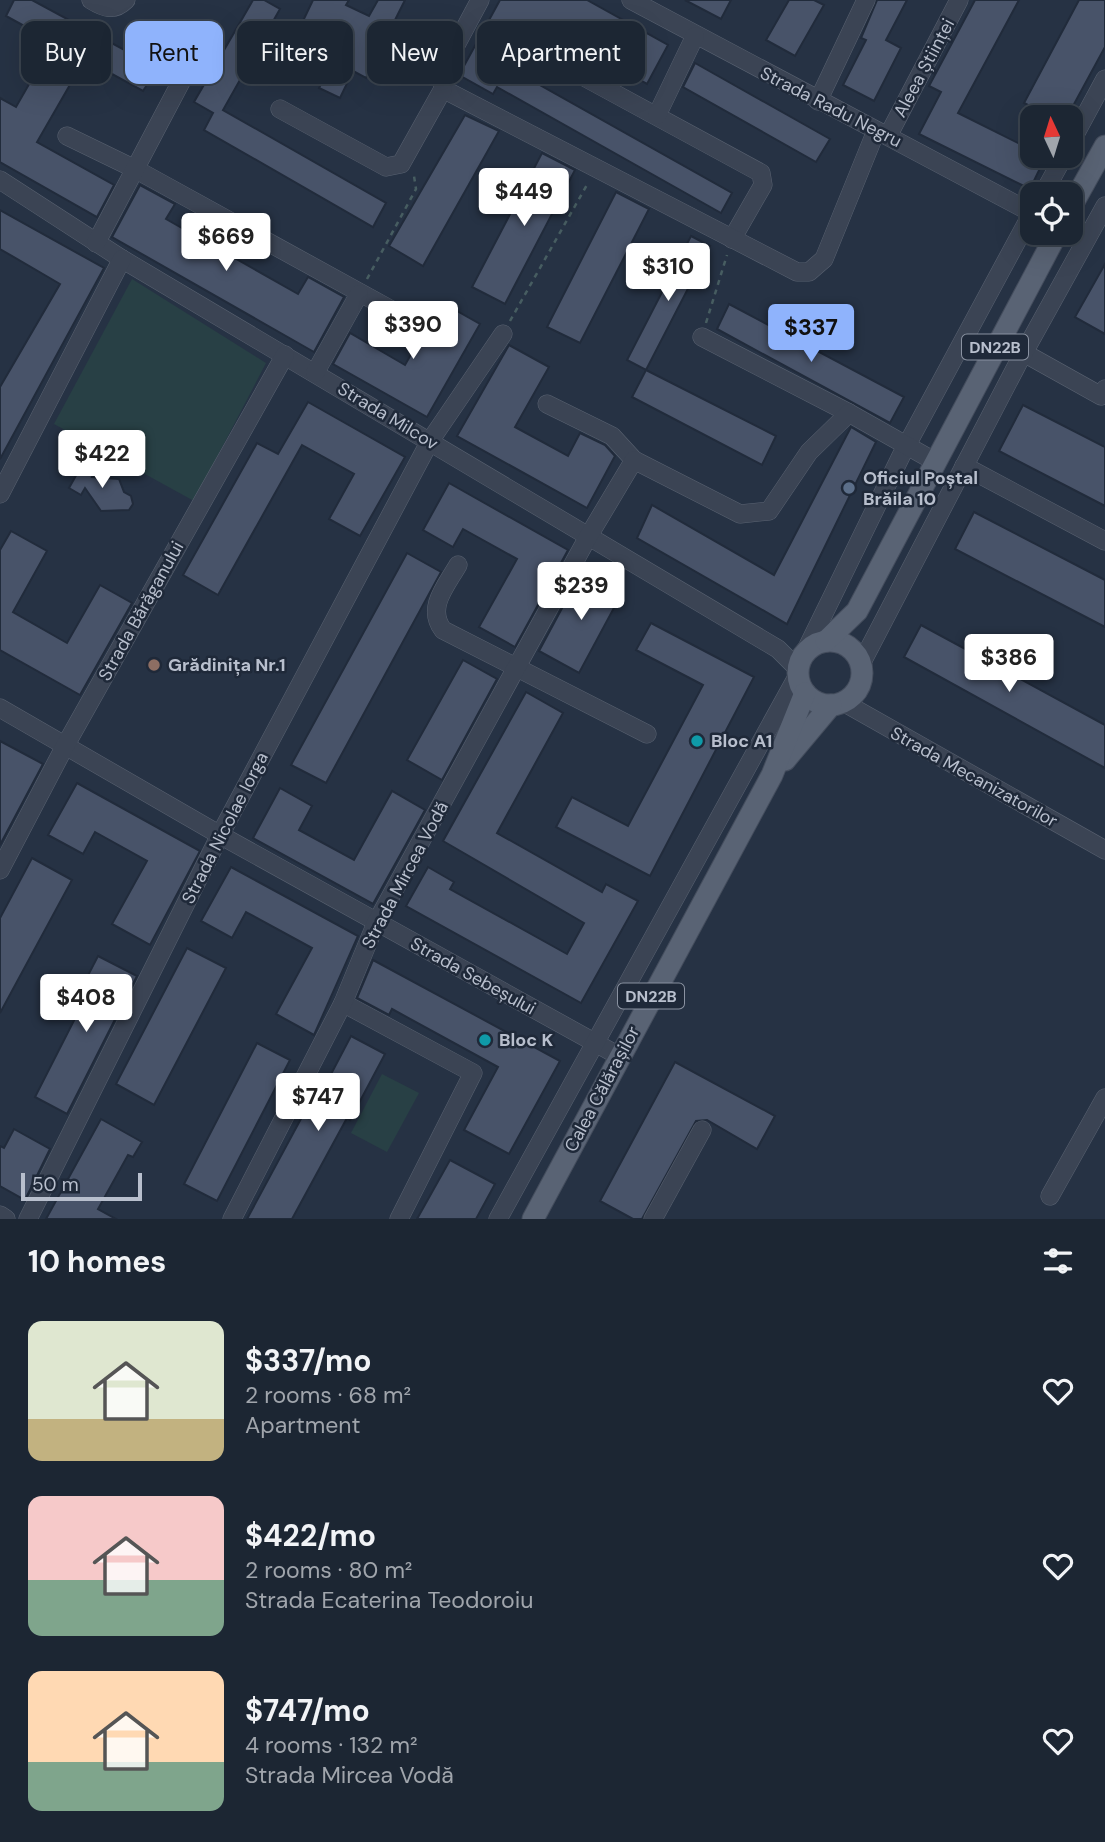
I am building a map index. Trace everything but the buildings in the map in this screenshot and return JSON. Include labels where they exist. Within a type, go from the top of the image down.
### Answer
[{"type":"main road","points":[[1083,185],[1105,146]]},
{"type":"main road","name":"Calea Călărașilor","points":[[533,1219],[772,775],[806,663],[857,611],[1050,245]]},
{"type":"main road","name":"Calea Călărașilor","points":[[857,611],[859,660]]},
{"type":"main road","points":[[837,703],[812,700],[806,663],[844,644],[859,660]]},
{"type":"main road","name":"DN22B","points":[[837,703],[861,682],[859,660]]},
{"type":"main road","name":"Calea Călărașilor","points":[[772,775],[837,703]]},
{"type":"street","points":[[91,0],[111,8],[118,7],[126,0]]},
{"type":"street","points":[[279,109],[386,167],[401,163],[443,89],[441,73],[480,0]]},
{"type":"street","name":"Strada Radu Negru","points":[[631,0],[657,6],[695,36],[1020,207]]},
{"type":"street","points":[[818,101],[866,0]]},
{"type":"street","name":"Aleea Științei","points":[[732,239],[797,272],[817,268],[882,134],[959,0]]},
{"type":"street","points":[[657,115],[695,36]]},
{"type":"street","points":[[1083,120],[1105,79]]},
{"type":"street","points":[[96,243],[180,84]]},
{"type":"street","points":[[443,89],[732,239],[763,185],[761,173],[598,84]]},
{"type":"street","points":[[67,136],[135,169],[397,313]]},
{"type":"street","name":"Strada Milcov","points":[[0,180],[122,259],[588,537],[806,663]]},
{"type":"street","points":[[859,660],[1105,206]]},
{"type":"street","points":[[498,1219],[806,663],[850,556],[1020,235]]},
{"type":"street","points":[[0,494],[122,259]]},
{"type":"street","points":[[315,373],[359,294]]},
{"type":"street","name":"Strada Nicolae Iorga","points":[[28,1219],[220,835],[430,441],[503,334]]},
{"type":"street","points":[[702,337],[849,413],[934,461]]},
{"type":"street","points":[[999,339],[1104,394]]},
{"type":"street","name":"Strada Bărăganului","points":[[0,870],[65,746],[285,355]]},
{"type":"street","points":[[547,404],[612,436],[634,460],[740,514],[754,515],[769,511],[809,452],[849,413]]},
{"type":"street","name":"Strada Mircea Vodă","points":[[232,1219],[343,1003],[376,923],[588,537],[634,460]]},
{"type":"street","points":[[964,466],[1105,541]]},
{"type":"street","points":[[458,565],[434,610],[435,620],[443,630],[647,734]]},
{"type":"street","name":"Strada Mecanizatorilor","points":[[837,703],[1105,850]]},
{"type":"street","name":"Strada Sebeșului","points":[[0,708],[376,923],[619,1056]]},
{"type":"street","points":[[343,1003],[473,1073],[399,1219]]},
{"type":"street","points":[[1050,1196],[1105,1098]]},
{"type":"street","points":[[653,1219],[702,1130]]},
{"type":"street","points":[[0,1215],[6,1219]]},
{"type":"path","points":[[359,294],[416,189],[416,178],[401,163]]},
{"type":"path","points":[[503,334],[596,168]]},
{"type":"path","points":[[702,337],[732,239]]},
{"type":"green space","points":[[132,279],[266,363],[194,501],[54,424]]},
{"type":"green space","points":[[382,1074],[419,1093],[387,1152],[351,1133]]},
{"type":"place","name":"Oficiul Poștal Brăila 10","points":[[849,488]]},
{"type":"place","name":"Grădinița Nr.1","points":[[154,665]]},
{"type":"place","name":"Bloc A1","points":[[697,741]]},
{"type":"place","name":"Bloc K","points":[[485,1040]]}]
